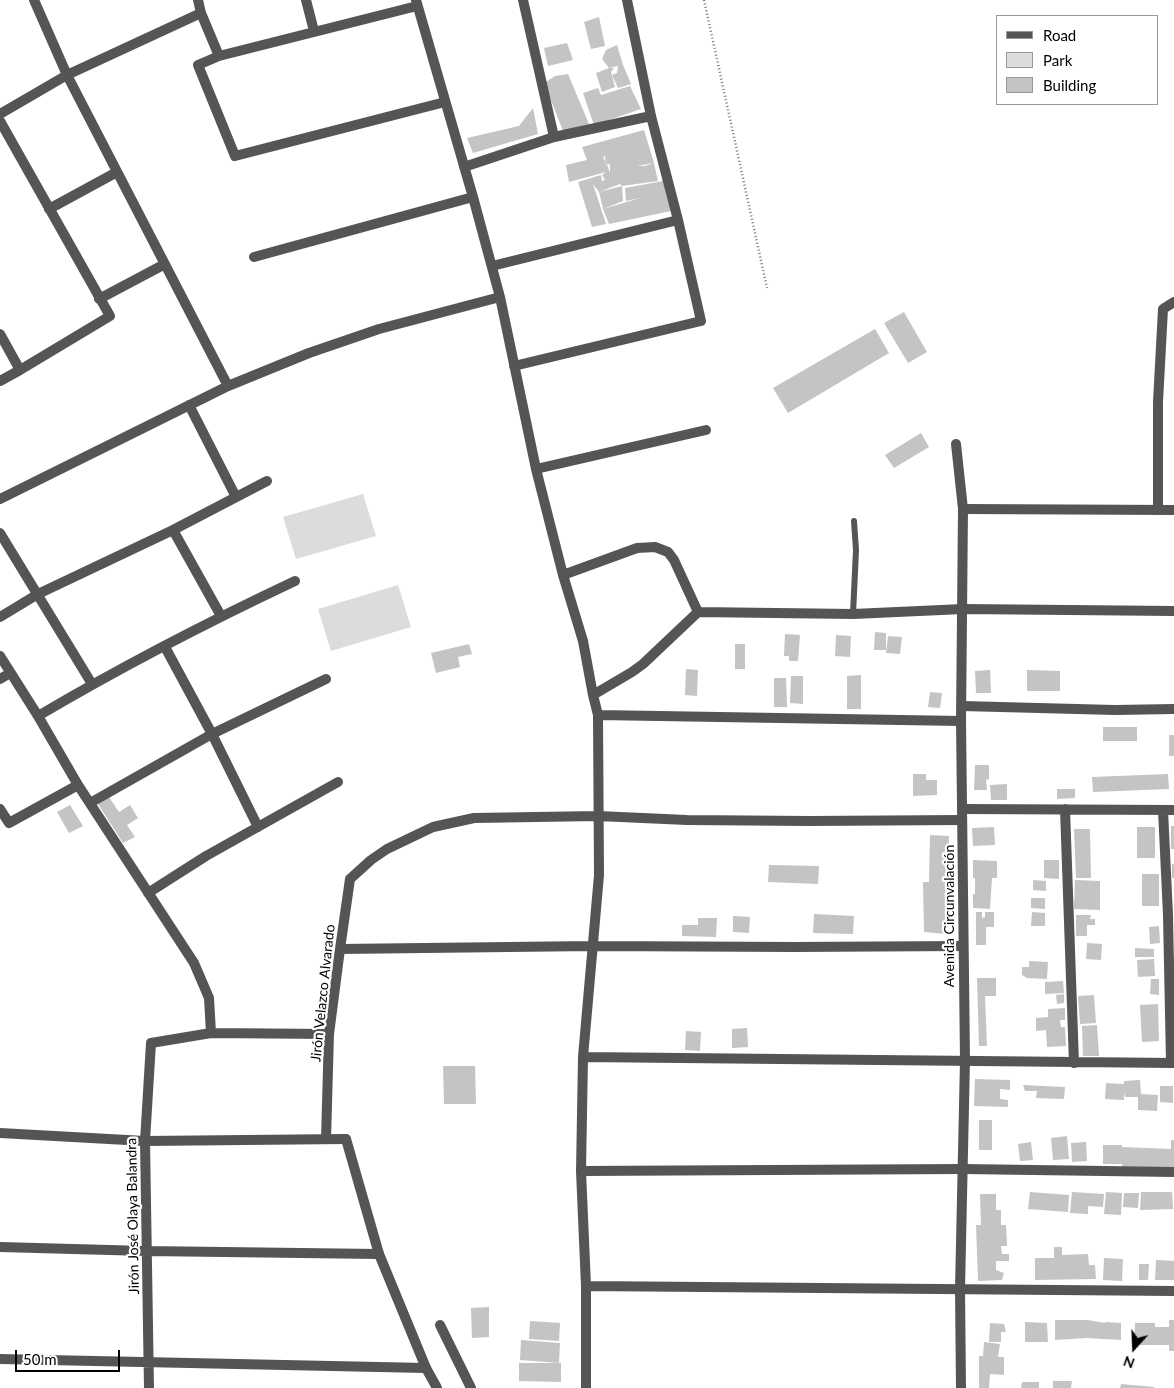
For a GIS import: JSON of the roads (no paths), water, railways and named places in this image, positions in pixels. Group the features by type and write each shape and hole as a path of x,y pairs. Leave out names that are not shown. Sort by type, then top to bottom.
{"street":[{"path":"34,0 67,75 228,386"},
{"path":"198,0 201,13 219,56"},
{"path":"306,0 314,31"},
{"path":"523,0 554,137"},
{"path":"514,366 701,321 678,220 650,116 627,0"},
{"path":"445,102 235,156 198,65 219,56 417,3 473,197 500,297 536,469 563,575 583,642 598,716 599,875 583,1057 581,1171 586,1286 586,1388"},
{"path":"0,114 67,75 201,13"},
{"path":"464,167 554,137 650,116"},
{"path":"0,121 110,316 0,381"},
{"path":"49,209 117,172"},
{"path":"254,258 473,197"},
{"path":"492,266 678,220"},
{"path":"100,299 165,264"},
{"path":"0,499 228,386 379,329 500,297"},
{"path":"1158,510 1158,402 1163,309 1174,302"},
{"path":"0,334 20,370"},
{"path":"189,405 236,497"},
{"path":"536,469 706,430"},
{"name":"Avenida Circunvalación","path":"956,444 963,509 961,720 964,1060 960,1289 961,1388"},
{"path":"0,617 38,594 173,530 267,480"},
{"path":"963,509 1174,510"},
{"path":"173,530 221,616"},
{"path":"0,534 92,684"},
{"path":"563,575 637,548 655,547 668,552 674,560 698,612"},
{"path":"38,716 92,684 221,616 295,581"},
{"path":"593,696 643,664 698,612 853,614 963,609 1174,612"},
{"path":"165,647 212,734 258,827"},
{"path":"0,656 78,785 194,963 210,998 211,1033 329,1034"},
{"path":"0,679 10,673"},
{"path":"90,803 212,734 326,678"},
{"path":"962,706 1115,710 1174,709"},
{"path":"598,716 961,720"},
{"path":"148,893 206,856 338,782"},
{"path":"0,809 9,823 78,785"},
{"path":"583,1057 1172,1063 1168,915 1169,810 962,809"},
{"path":"1065,809 1074,1063"},
{"name":"Jirón Velazco Alvarado","path":"326,1139 329,1034 350,879 387,849 433,827 474,818 598,816 706,821 962,820"},
{"path":"340,949 593,946 963,946"},
{"name":"Jirón José Olaya Balandra","path":"149,1388 145,1140 151,1043 211,1033"},
{"path":"0,1133 145,1140 346,1139 379,1254 426,1368 437,1388"},
{"path":"581,1171 963,1169 1174,1172"},
{"path":"0,1247 379,1254"},
{"path":"586,1286 1174,1290"},
{"path":"440,1325 471,1388"},
{"path":"0,1359 426,1368"}],"lane":[{"path":"853,614 856,550 854,521"}]}
